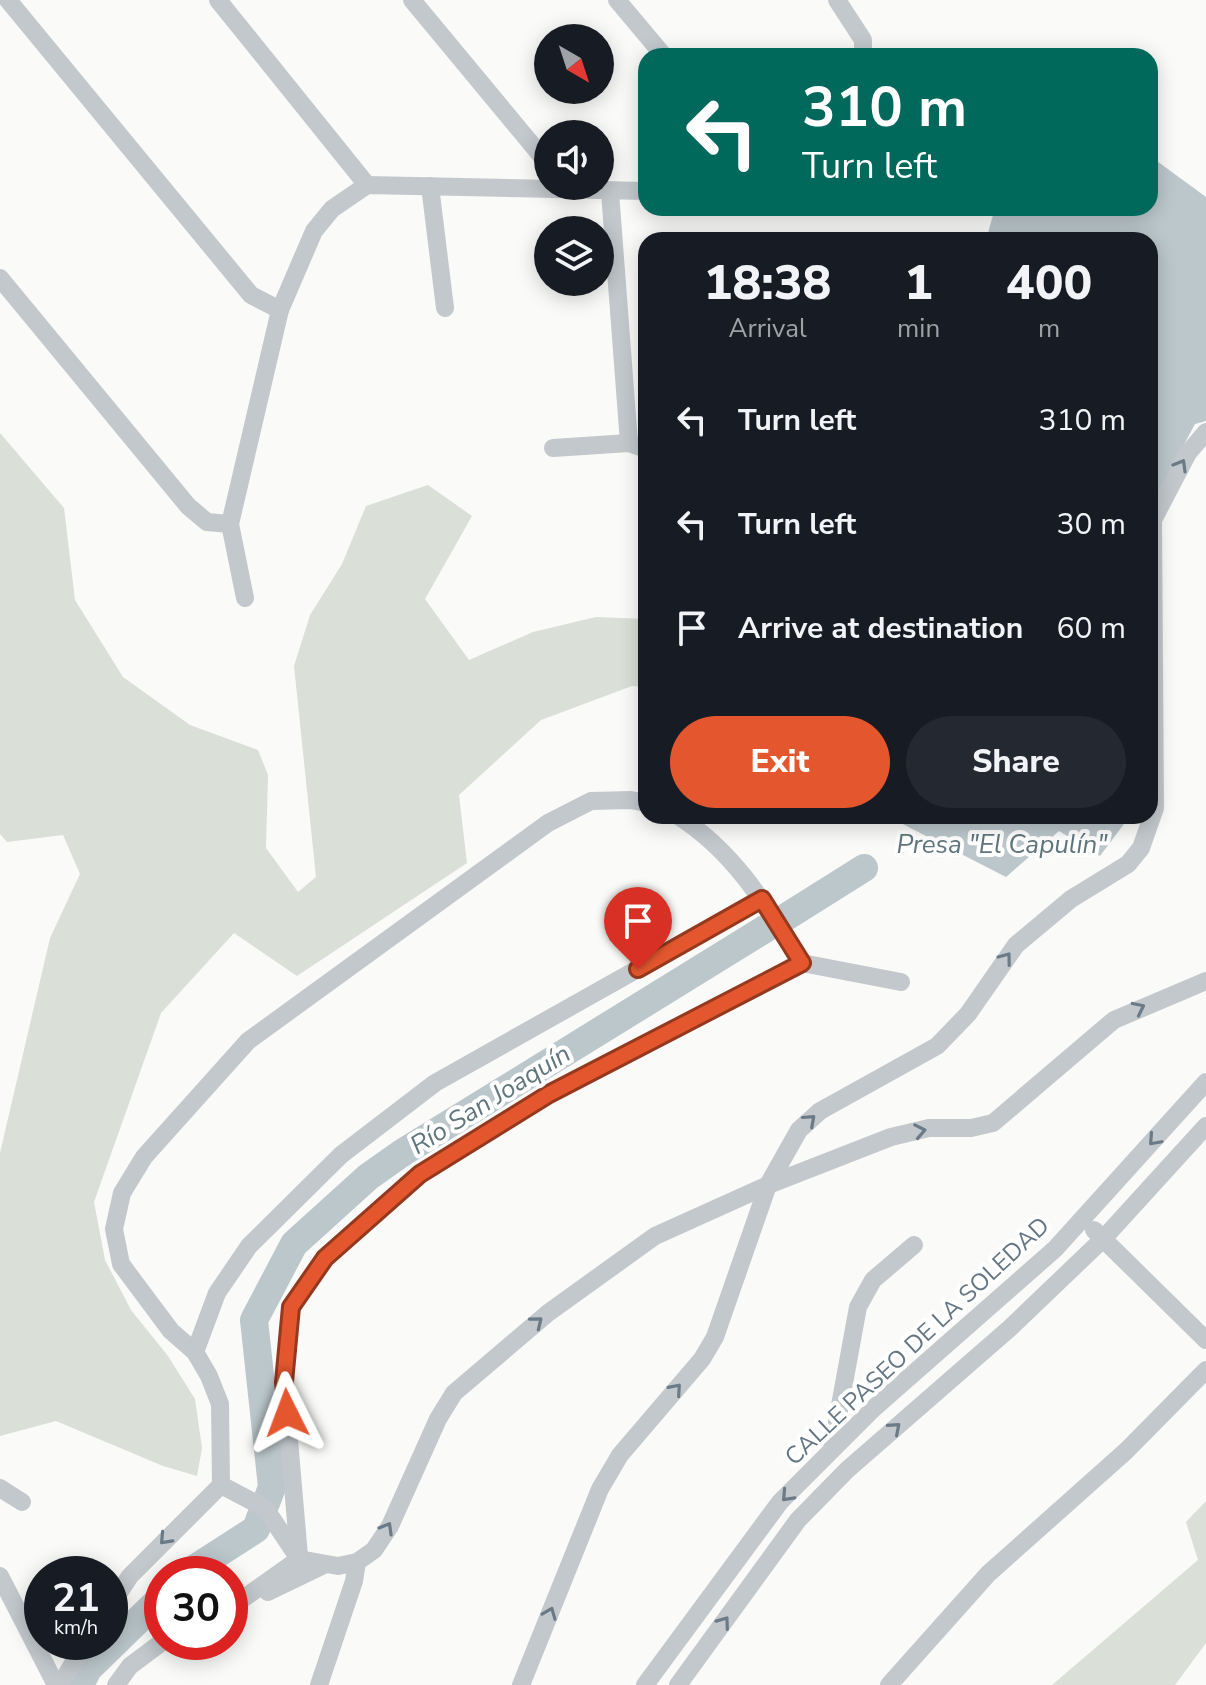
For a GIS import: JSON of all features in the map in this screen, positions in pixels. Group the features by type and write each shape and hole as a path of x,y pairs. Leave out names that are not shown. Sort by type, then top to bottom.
{"street":[{"path":"8,0 251,295 280,310"},
{"path":"218,0 367,185"},
{"path":"412,0 534,147"},
{"path":"617,0 657,48"},
{"path":"837,0 863,40 863,48"},
{"path":"245,598 230,524 280,310 314,231 332,209 367,185 534,188"},
{"path":"430,186 445,308"},
{"path":"614,192 638,191"},
{"path":"553,448 638,446 611,200"},
{"path":"0,278 188,506 207,522 230,524"},
{"path":"1158,510 1188,453 1206,432"},
{"path":"128,1579 221,1485 220,1404 195,1352 171,1331 121,1264 114,1229 122,1193 144,1157 248,1041 548,823 591,801 638,801"},
{"path":"689,824 719,847 762,899 802,963"},
{"path":"521,1685 600,1489 620,1455 702,1359 715,1337 768,1185 799,1130 820,1111 937,1046 968,1014 1016,945 1071,899 1128,864 1141,848 1149,824"},
{"path":"195,1352 217,1293 249,1246 341,1155 435,1083 762,899"},
{"path":"299,1559 284,1382 291,1307 325,1258 433,1166 549,1094 802,963 901,982"},
{"path":"221,1485 265,1508 299,1559 324,1565 357,1562 374,1550 390,1526 438,1419 454,1393 548,1313 655,1236 768,1185 891,1137 929,1128 971,1128 993,1123 1114,1020 1206,981"},
{"name":"CALLE PASEO DE LA SOLEDAD","path":"645,1685 780,1502 832,1449 1084,1219 1206,1082"},
{"name":"CALLE PASEO DE LA SOLEDAD","path":"678,1685 798,1520 847,1470 1010,1328 1103,1239 1206,1126"},
{"path":"1084,1219 1206,1340"},
{"path":"832,1449 858,1307 873,1280 914,1245"},
{"path":"889,1685 988,1574 1126,1451 1206,1370"},
{"path":"0,1488 22,1502"},
{"path":"248,1595 299,1559"},
{"path":"319,1685 354,1581 357,1562"},
{"path":"261,1595 324,1565"},
{"path":"0,1576 58,1685 74,1660"},
{"path":"116,1685 130,1666 144,1656"}],"shaded area":[{"path":"0,433 64,508 75,600 123,677 190,725 258,750 268,775 266,848 298,892 316,877 294,666 310,615 342,564 366,506 428,485 472,516 425,599 469,660 533,632 596,617 638,619 638,686 541,720 459,795 467,863 297,976 234,933 161,1013 94,1202 105,1260 131,1310 168,1356 195,1399 202,1448 197,1476 163,1466 56,1421 0,1436 0,1153 50,938 80,874 63,835 7,842 0,834"},
{"path":"1206,1501 1206,1643 1175,1685 1052,1685 1198,1560 1186,1522"}],"water":[{"path":"1158,162 1206,197 1206,421 1195,424 1158,493 1158,232 988,232 993,216 1158,216"},
{"name":"Presa \"El Capulín\"","path":"903,824 1124,824 1100,856 1059,831 1006,877"}],"waterway":[{"name":"Río San Joaquín","path":"786,917 864,868"},
{"name":"Río San Joaquín","path":"266,1503 272,1487 254,1320 294,1244 368,1177 402,1153 765,929"},
{"name":"Río San Joaquín","path":"214,1556 256,1529 262,1513"},
{"name":"Río San Joaquín","path":"80,1685 88,1669 144,1615"}],"route":[{"path":"287,1413 284,1382 291,1307 325,1258 420,1174 549,1094 802,963 762,899 638,969"}]}
